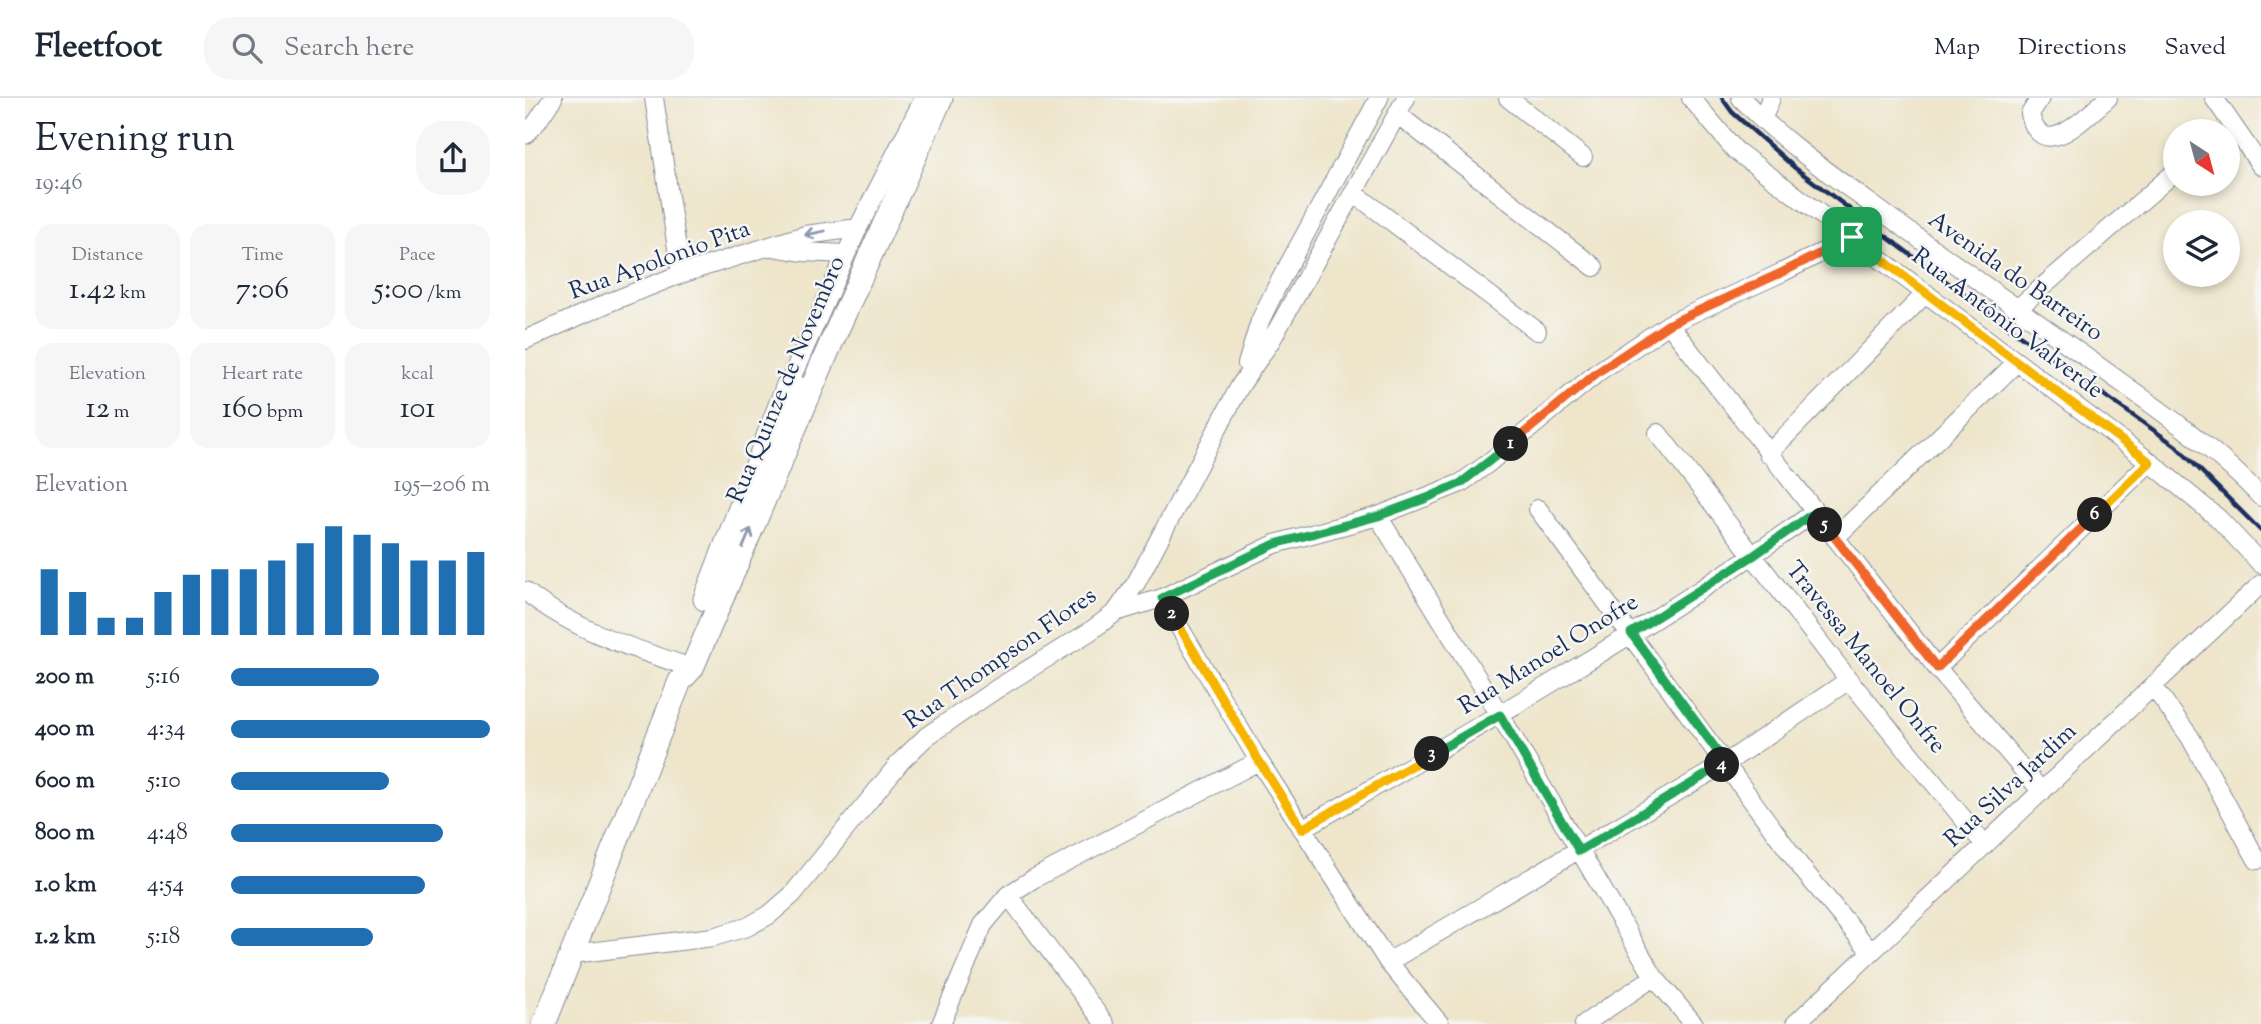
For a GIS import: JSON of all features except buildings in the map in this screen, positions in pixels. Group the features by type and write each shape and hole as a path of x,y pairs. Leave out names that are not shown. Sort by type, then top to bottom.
{"main road":[{"name":"Rua Quinze de Novembro","path":"769,461 810,391 941,98"},
{"name":"Rua Quinze de Novembro","path":"544,1024 769,461 788,384"},
{"path":"788,384 810,391"}],"street":[{"path":"525,135 553,98"},
{"path":"654,98 681,275"},
{"path":"788,384 858,228 924,98"},
{"name":"Rua Thompson Flores","path":"1240,386 1260,321 1378,98"},
{"name":"Rua Thompson Flores","path":"572,954 713,937 747,927 769,915 792,895 901,761 927,736 1116,612 1136,583 1240,386 1272,339 1406,98"},
{"path":"1508,98 1583,157"},
{"name":"Rua Antônio Valverde","path":"1691,98 1735,150 2150,462 2219,519 2261,564"},
{"name":"Avenida do Barreiro","path":"1741,98 1762,120 1820,168 2018,307 2207,446 2261,497"},
{"path":"1762,120 1771,98"},
{"path":"2040,98 2030,114 2033,126 2048,138 2056,137 2070,129 2108,98"},
{"path":"2214,98 2223,119"},
{"path":"1397,114 1594,267"},
{"path":"2240,142 2261,166"},
{"path":"2018,307 2163,182"},
{"path":"1329,190 1351,198 1537,331"},
{"name":"Rua Apolonio Pita","path":"525,340 610,302 681,275 821,231 858,228"},
{"path":"1116,612 1162,598 1275,544 1378,516 1461,483 1598,372 1669,324 1852,237"},
{"name":"Rua Apolonio Pita","path":"773,247 802,252 846,254"},
{"path":"1768,454 1926,293"},
{"path":"1669,324 1937,668 2042,792"},
{"path":"1835,538 2017,362"},
{"name":"Travessa Manoel Onfre","path":"1658,433 1849,680 1985,845"},
{"path":"1937,668 2150,462"},
{"path":"1538,509 1803,870 1871,952"},
{"name":"Rua Manoel Onofre","path":"1302,829 1500,715 1753,556 1815,512"},
{"path":"1378,516 1500,715 1654,977 1694,1024"},
{"name":"Rua Silva Jardim","path":"1795,1024 2261,584"},
{"path":"525,591 563,618 684,671"},
{"path":"1162,598 1259,761 1388,962 1440,1024"},
{"path":"1388,962 1726,763 1849,680"},
{"path":"2153,686 2190,737 2257,860"},
{"path":"941,1024 983,925 1008,895 1033,879 1259,761"},
{"path":"1008,895 1105,1024"},
{"path":"1584,1024 1654,977"}],"railway":[{"path":"1722,98 1732,112 1795,168 1991,315 2176,446 2261,531"}],"route":[{"path":"1852,237 2150,462 1937,668 1815,512 1753,556 1631,633 1726,763 1579,851 1500,715 1302,829 1162,598 1275,544 1378,516 1461,483 1598,372 1669,324 1852,237"}]}
